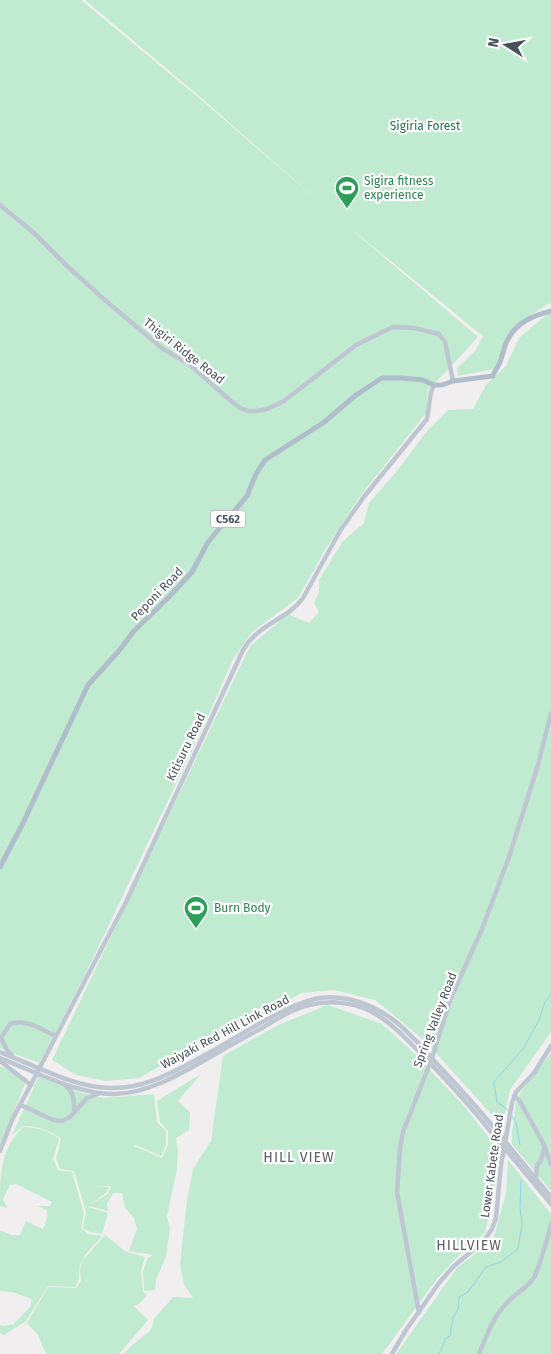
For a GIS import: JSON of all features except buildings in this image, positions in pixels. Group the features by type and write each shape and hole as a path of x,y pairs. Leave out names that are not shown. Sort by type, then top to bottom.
{"main road":[{"name":"Peponi Road","path":"0,867 22,825 88,685 134,631 192,572 208,542 247,496 256,474 265,460 323,423 356,395 382,378 423,380 434,385 444,385 454,381 492,376 513,332 535,315 551,311"}],"street":[{"name":"Thigiri Ridge Road","path":"0,205 34,233 106,301 163,349 190,364 240,408 257,411 267,409 284,401 356,345 393,327 414,328 439,334 446,342 454,381"},
{"name":"Kitisuru Road","path":"0,1151 14,1118 55,1036 126,902 243,650 252,636 261,628 296,606 303,598 340,531 363,498 427,419 430,392 434,385"},
{"name":"Spring Valley Road","path":"420,1313 396,1192 400,1148 450,1000 482,929 508,860 538,765 551,713"},
{"name":"Waiyaki Red Hill Link Road","path":"0,1052 90,1086 110,1088 137,1086 173,1072 296,1005 323,997 344,998 372,1006 394,1019 464,1092 500,1139"},
{"name":"Waiyaki Red Hill Link Road","path":"0,1060 62,1084 101,1094 129,1092 163,1082 296,1009 323,1002 346,1003 371,1011 398,1031 500,1139"},
{"path":"16,1058 7,1050 0,1039 10,1024 18,1022 30,1024 55,1036"},
{"path":"523,1163 551,1164 522,1105 514,1096 534,1073 551,1046"},
{"path":"0,1060 31,1085"},
{"path":"62,1084 73,1094 74,1112"},
{"path":"21,1105 58,1121 67,1119 87,1098 101,1094"},
{"name":"Lower Kabete Road","path":"392,1354 406,1330 420,1313 439,1283 454,1266 483,1242 492,1229 496,1218 501,1165 514,1096"},
{"path":"500,1139 508,1145 551,1197"},
{"path":"500,1139 507,1151 550,1204"},
{"path":"536,1178 544,1148"},
{"path":"480,1354 492,1323 500,1310 534,1276 551,1224"}],"green space":[{"name":"Sigiria Forest","path":"0,0 81,0 206,104 332,213 199,96 85,0 551,0 551,302 518,324 494,369 458,376 457,368 475,351 483,336 345,224 478,337 428,389 426,413 358,499 325,550 298,598 252,632 233,659 206,721 86,973 39,1063 0,1048"},
{"path":"551,311 551,1032 510,1090 502,1126 425,1041 375,1000 334,990 302,993 139,1078 106,1081 76,1075 52,1060 250,646 288,614 309,623 319,612 314,603 319,592 319,580 343,541 364,523 369,503 397,471 427,431 448,410 473,409 486,385 506,366 519,338"},
{"path":"328,1005 382,1024 414,1053 464,1106 498,1149 494,1193 485,1233 465,1249 436,1280 382,1354 124,1354 151,1330 154,1319 173,1297 193,1298 184,1284 180,1264 187,1201 193,1169 211,1141 223,1056 280,1024"},
{"path":"551,1053 551,1191 512,1144 512,1132 516,1102 522,1090"},
{"path":"0,1066 27,1079 0,1145"},
{"path":"201,1074 178,1101 190,1112 189,1130 176,1138 178,1151 177,1169 167,1216 170,1229 166,1256 156,1280 155,1290 144,1291 143,1272 147,1259 153,1255 129,1251 137,1229 134,1218 125,1208 122,1193 113,1193 107,1204 108,1211 89,1206 108,1213 102,1234 90,1232 83,1228 86,1212 74,1171 60,1169 56,1158 61,1139 43,1129 28,1126 23,1126 12,1135 39,1076 82,1093 103,1098 154,1094 157,1122 166,1131 166,1145 161,1156 134,1146 162,1158 168,1145 168,1131 160,1122 157,1101","holes":["111,1186 108,1194 90,1205 107,1192 109,1187 95,1187"]},
{"path":"23,1127 51,1133 59,1139 53,1159 58,1170 72,1172 84,1214 81,1228 88,1234 102,1236 84,1258 75,1287 48,1286 26,1321 4,1335 0,1333 0,1325 14,1324 30,1307 32,1299 12,1292 0,1291 0,1230 11,1235 20,1235 26,1221 43,1229 47,1218 47,1210 37,1206 50,1206 52,1202 16,1184 10,1185 3,1199 7,1208 0,1206 0,1184 3,1164 10,1144"},
{"path":"508,1160 551,1214 551,1354 396,1354 457,1268 493,1240 506,1194"},
{"path":"105,1235 125,1251 145,1257 141,1271 143,1292 147,1295 140,1303 134,1306 148,1320 119,1354 46,1354 38,1335 27,1323 48,1287 76,1288 81,1281 80,1270 83,1260"}],"waterway":[{"path":"508,1110 497,1102 494,1082 523,1049 538,1022 545,1002 551,994"},
{"path":"512,1116 516,1123 520,1145"},
{"path":"439,1354 446,1338 450,1336 453,1318 458,1309 459,1297 468,1292 486,1267 501,1262 518,1249 522,1224 520,1208 521,1180"}],"place":[{"name":"Sigira fitness experience","path":"347,209"},
{"name":"Burn Body","path":"196,929"}],"district":[{"name":"HILL VIEW","path":"299,1157"},
{"name":"HILLVIEW","path":"469,1245"}]}
